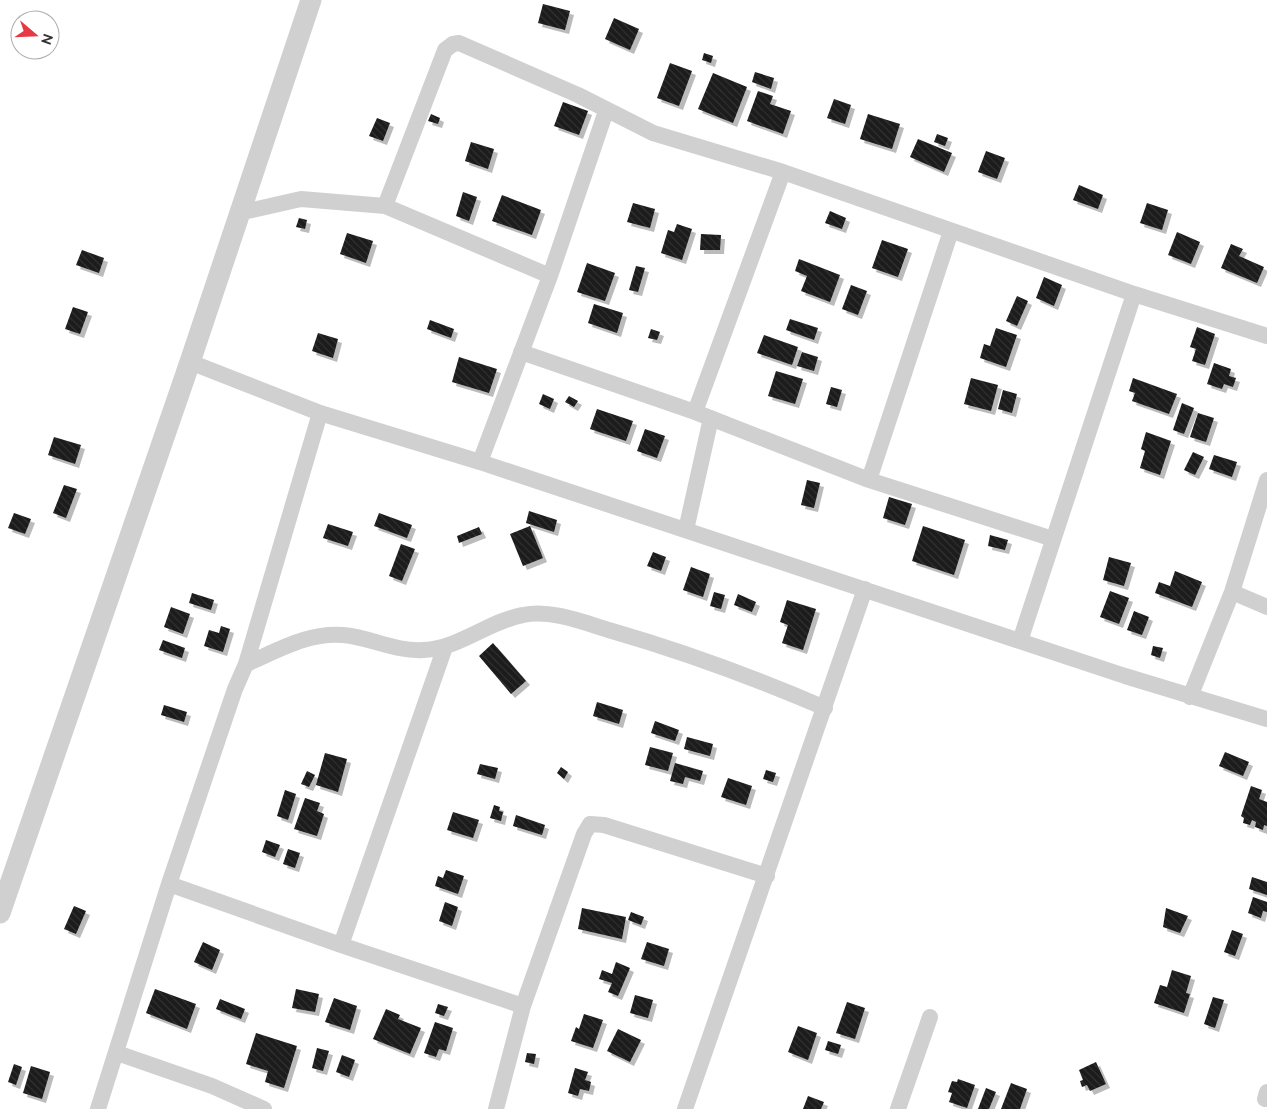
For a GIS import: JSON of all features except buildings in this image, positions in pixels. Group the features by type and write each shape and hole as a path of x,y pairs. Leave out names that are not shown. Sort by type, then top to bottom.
{"street":[{"path":"0,913 190,362 311,0"},
{"path":"385,206 445,50 452,44 466,45 668,139 783,172 951,232 1134,294 1267,336"},
{"path":"480,462 550,276 606,111"},
{"path":"686,530 703,415 783,172"},
{"path":"239,213 301,199 385,206 550,276"},
{"path":"869,480 951,232"},
{"path":"1020,641 1134,294"},
{"path":"521,352 703,415 869,480 1053,539"},
{"path":"190,362 320,413 480,462 1190,697 1267,719"},
{"path":"98,1109 169,884 235,689 246,664 320,413"},
{"path":"1190,697 1232,592 1267,480"},
{"path":"685,1109 866,589"},
{"path":"1232,592 1267,607"},
{"path":"246,664 307,638 343,635 405,650 424,650 445,647 523,615 555,615 682,652 760,680 825,708"},
{"path":"341,945 445,647"},
{"path":"496,1109 523,1006 584,834 590,824 604,825 767,876"},
{"path":"169,884 341,945 523,1006"},
{"path":"898,1109 930,1017"},
{"path":"117,1053 212,1086 264,1109"}]}
